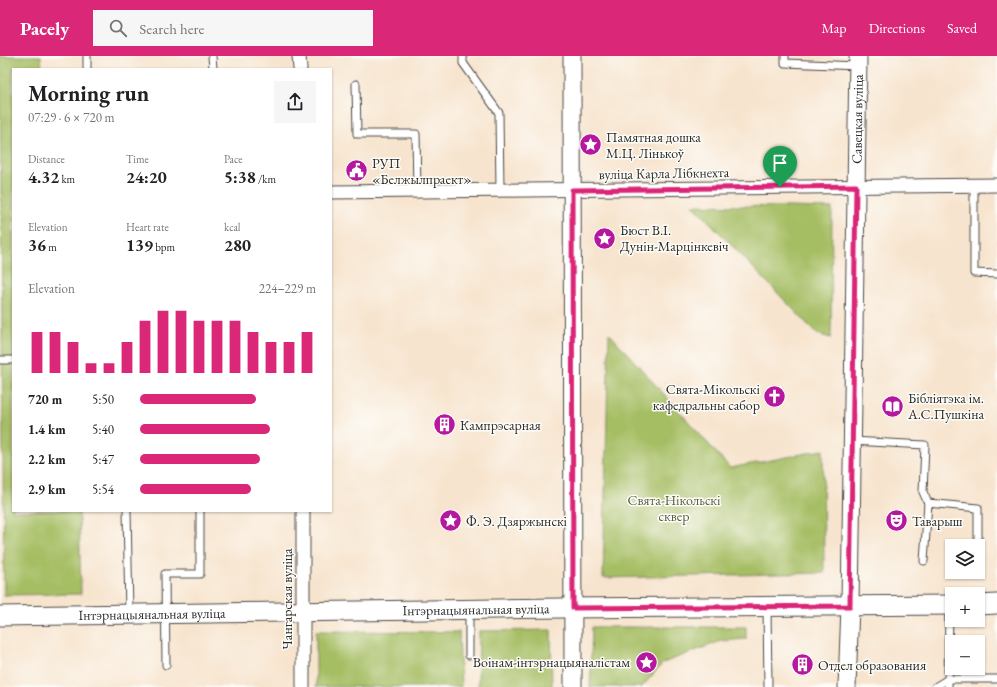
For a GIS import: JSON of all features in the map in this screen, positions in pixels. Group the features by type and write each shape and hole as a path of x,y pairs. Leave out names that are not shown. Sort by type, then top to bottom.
{"main road":[{"path":"985,605 997,604"},
{"name":"Інтэрнацыянальная вуліца","path":"0,616 469,609 945,605"}],"street":[{"path":"299,56 300,68"},
{"path":"572,56 573,687"},
{"name":"Савецкая вуліца","path":"847,687 850,606 858,61"},
{"name":"вуліца Карла Лібкнехта","path":"332,192 997,185"},
{"name":"Чангарская вуліца","path":"303,687 304,512"}],"lane":[{"path":"87,56 87,68"},
{"path":"212,56 213,68"},
{"path":"463,56 463,63 499,113 500,191"},
{"path":"785,56 785,63 858,61"},
{"path":"356,84 357,134 416,134 418,191"},
{"path":"974,185 974,273 997,274"},
{"path":"0,360 12,360"},
{"path":"852,441 925,445 923,492 928,503 924,561"},
{"path":"928,503 978,508 978,539"},
{"path":"127,512 129,614"},
{"path":"166,665 165,574 200,574 200,512"},
{"path":"767,606 768,687"},
{"path":"469,609 469,655"},
{"path":"948,683 949,627"},
{"path":"935,687 948,683 997,679"}],"green space":[{"path":"0,56 41,56 42,68 12,68 12,512 79,512 81,594 4,595"},
{"path":"693,205 832,208 831,338 817,334"},
{"name":"Свята-Нікольскі сквер","path":"609,333 730,468 823,450 824,573 603,578"},
{"path":"592,627 746,627 746,639 721,641 663,663 642,687 590,687"},
{"path":"551,630 552,687 478,687 479,631"},
{"path":"316,631 459,632 461,687 316,687"}],"place":[{"name":"Памятная дошка М.Ц. Лінькоў","path":"590,145"},
{"name":"РУП «Белжылпраект»","path":"356,171"},
{"name":"Бюст В.І. Дунін-Марцінкевіч","path":"605,238"},
{"name":"Свята-Мікольскі кафедральны сабор","path":"775,397"},
{"name":"Бібліятэка ім. А.С.Пушкіна","path":"893,406"},
{"name":"Кампрэсарная","path":"444,425"},
{"name":"Ф. Э. Дзяржынскі","path":"450,521"},
{"name":"Таварыш","path":"897,521"},
{"name":"Воінам-інтэрнацыяналістам","path":"646,662"},
{"name":"Отдел образования","path":"803,665"}],"route":[{"path":"856,186 850,606 573,608 572,190 780,187 856,186"}]}
